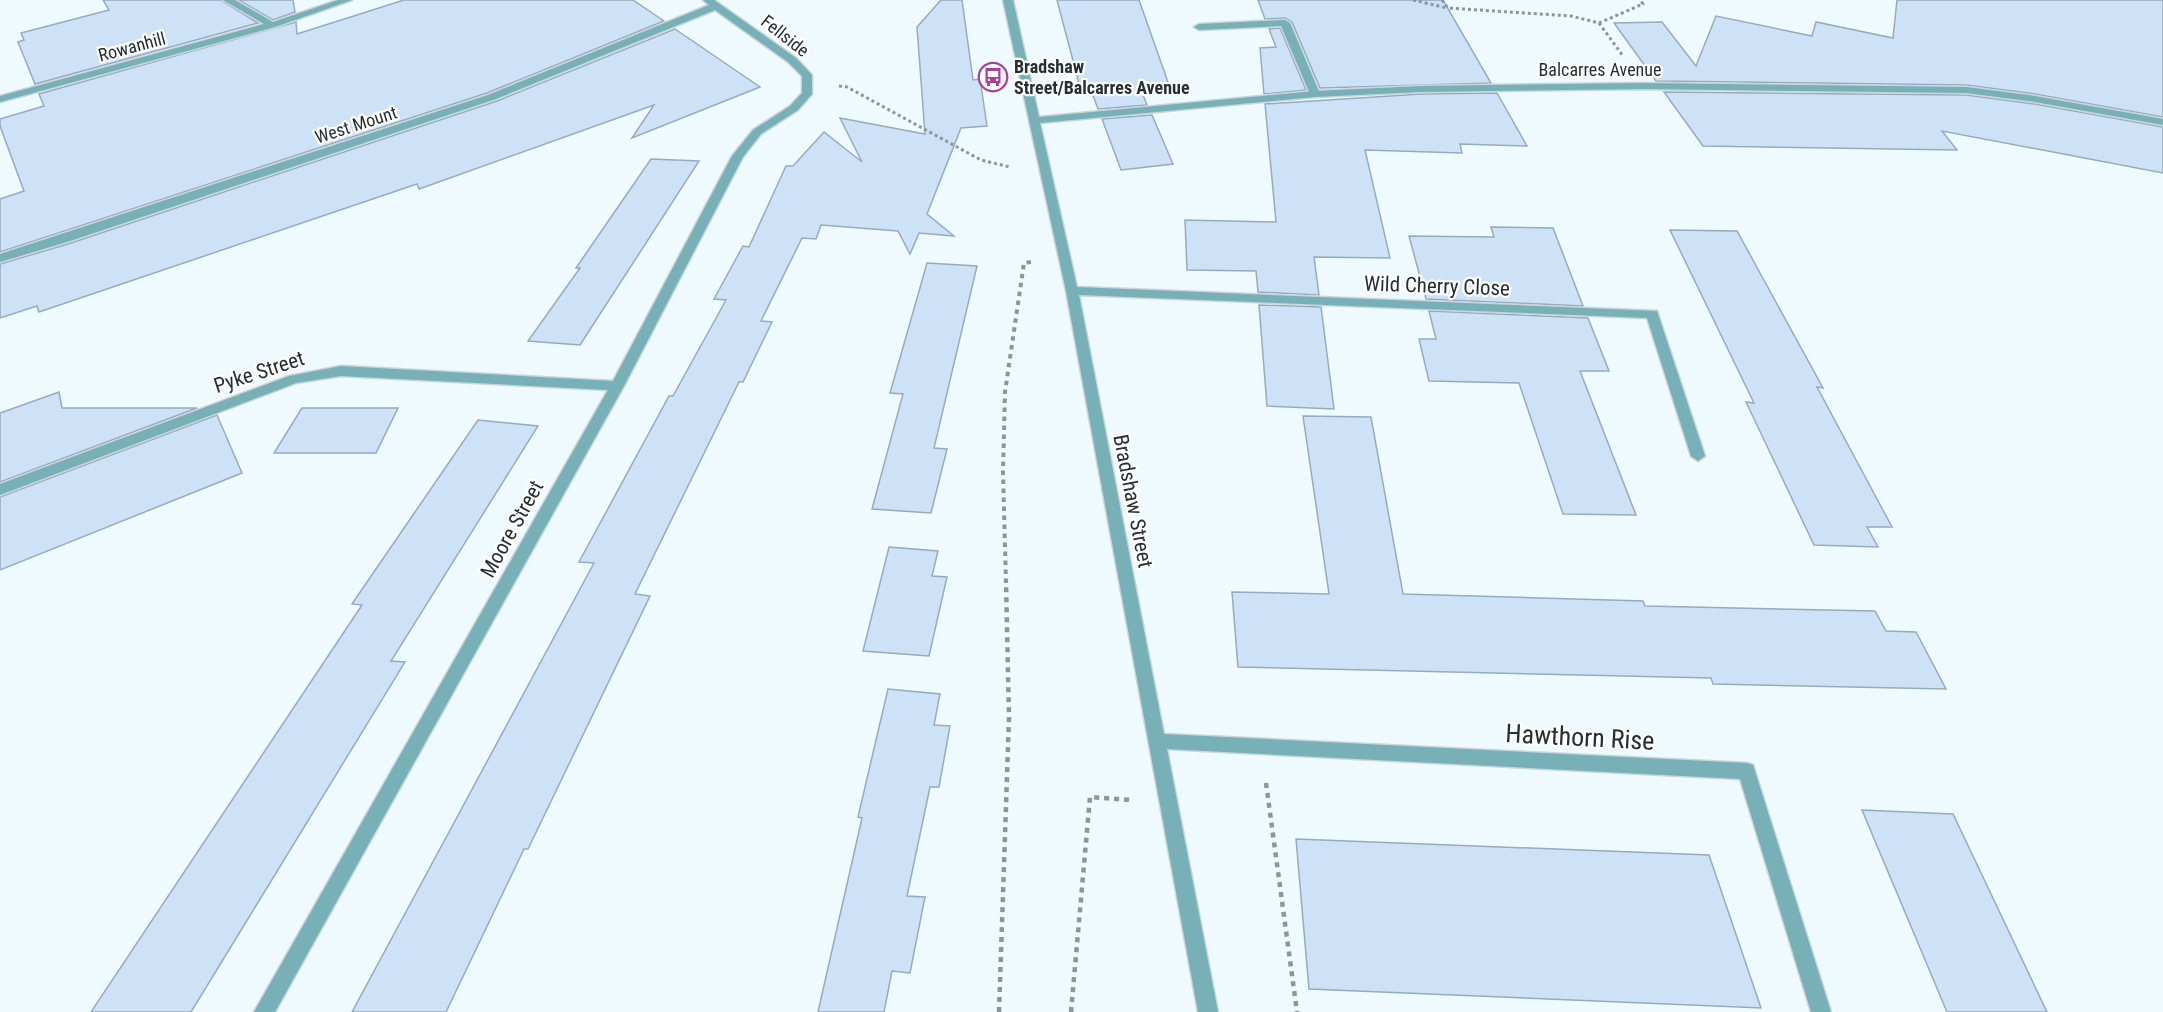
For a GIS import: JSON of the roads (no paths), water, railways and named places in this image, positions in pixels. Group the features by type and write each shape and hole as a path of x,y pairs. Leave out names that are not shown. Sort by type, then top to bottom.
{"street":[{"path":"228,0 272,25 347,0"},
{"name":"Bradshaw Street","path":"1008,0 1036,120 1062,256 1072,291 1208,1012"},
{"name":"Fellside","path":"712,3 792,60 807,75 808,82"},
{"name":"West Mount","path":"0,258 492,97 712,3"},
{"path":"1199,27 1285,23 1315,94"},
{"name":"Rowanhill","path":"0,99 272,25"},
{"name":"Moore Street","path":"264,1012 617,386 738,156 757,132 801,101 807,94 808,82"},
{"name":"Balcarres Avenue","path":"1036,120 1315,94 1421,89 1632,86 1937,89 2036,99 2163,122"},
{"name":"Wild Cherry Close","path":"1072,291 1652,314 1698,456"},
{"name":"Pyke Street","path":"0,490 294,379 341,371 617,386"},
{"name":"Hawthorn Rise","path":"1157,741 1747,771 1821,1012"}],"place":[{"name":"Bradshaw Street/Balcarres Avenue","path":"993,77"}]}
